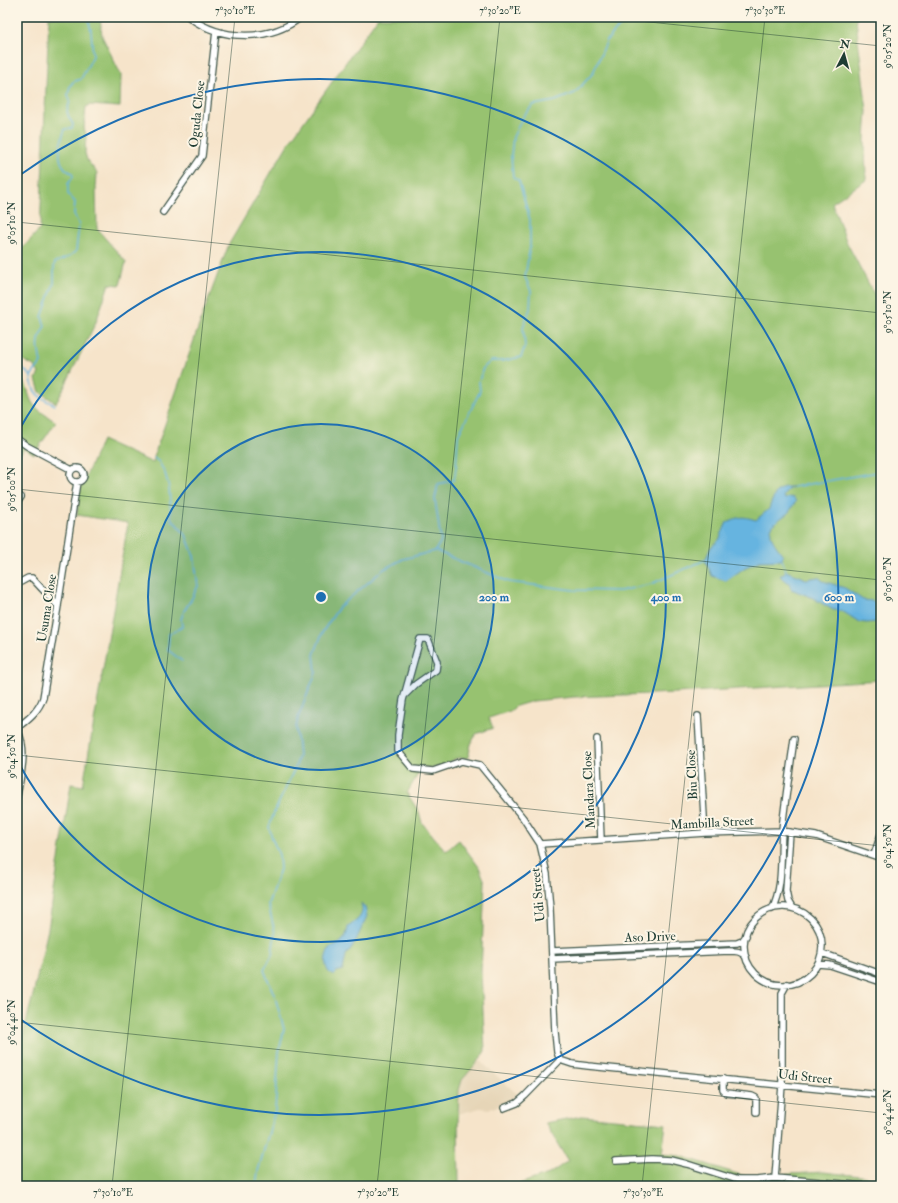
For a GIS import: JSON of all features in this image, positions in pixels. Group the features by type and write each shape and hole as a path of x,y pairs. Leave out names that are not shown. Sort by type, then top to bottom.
{"street":[{"path":"189,17 216,31 239,35 258,35 278,30 301,17"},
{"name":"Oguda Close","path":"163,212 202,156 216,31"},
{"name":"Usuma Close","path":"17,439 72,470 76,468 81,469 84,472 84,477 81,481 77,482 43,698 36,711 17,728"},
{"path":"72,470 70,475 72,480 77,482"},
{"path":"17,504 21,497"},
{"path":"17,584 28,578 32,578 58,606"},
{"path":"428,638 437,662 436,670 416,684 405,695 418,641 420,639 428,638"},
{"name":"Udi Street","path":"405,695 398,735 398,750 413,769 433,771 462,761 480,765 523,818 540,844 548,885 555,1032 560,1060 572,1064 588,1066 881,1095"},
{"name":"Biu Close","path":"698,716 705,833"},
{"path":"17,728 23,751 17,796"},
{"name":"Mandara Close","path":"597,739 601,840"},
{"path":"772,909 779,890 782,831 794,739"},
{"name":"Mambilla Street","path":"540,844 705,833 782,831 816,836 881,858"},
{"path":"790,832 786,891 788,901 792,908"},
{"path":"874,855 881,834"},
{"path":"780,907 792,908 810,917 815,923 821,937 822,953 818,964 811,974 798,982 774,984 760,977 754,971 746,958 746,936 749,928 759,916 772,909 780,907"},
{"name":"Aso Drive","path":"552,951 737,943 742,941 746,936"},
{"name":"Aso Drive","path":"552,960 729,951 738,951 743,953 746,958"},
{"path":"822,953 881,974"},
{"path":"818,964 830,965 881,982"},
{"path":"775,1178 782,1085 782,993 786,984"},
{"path":"504,1108 517,1103 560,1060"},
{"path":"723,1080 723,1090 726,1093 752,1096 756,1098 756,1112"},
{"path":"616,1161 652,1159 671,1160 738,1180 775,1178 866,1186"}],"shaded area":[{"path":"479,1060 517,1094 510,1101 490,1109 480,1108 458,1114 460,1084"}],"green space":[{"path":"49,17 100,17 102,36 121,75 120,107 89,105 86,107 84,128 86,134 85,153 87,160 97,173 97,229 126,262 120,285 109,284 96,322 56,403 40,392 36,379 39,373 34,366 17,357 17,248 21,250 40,229"},
{"path":"378,17 856,17 867,111 865,139 866,180 832,203 847,243 881,307 881,680 676,693 574,697 533,701 516,706 510,711 489,718 493,728 476,734 471,744 468,758 457,758 439,767 422,767 407,793 419,812 422,823 446,851 459,840 479,867 485,882 481,972 485,1051 462,1080 459,1090 459,1186 17,1186 17,1059 48,929 71,784 83,786 128,523 77,515 80,489 102,440 153,463 155,453 203,314 229,244 288,144"},
{"path":"17,377 24,383 35,406 56,422 34,454 24,448 17,459"},
{"path":"582,1116 666,1124 662,1154 681,1156 747,1177 823,1172 881,1179 881,1186 513,1186 549,1174 568,1161 545,1123"},
{"path":"483,1183 513,1186 465,1186"}],"water":[{"path":"784,487 793,487 786,491 783,497 785,499 789,497 794,498 796,502 789,512 773,525 771,530 772,538 783,555 782,560 759,561 744,568 726,581 712,576 705,560 711,547 719,540 727,522 742,517 756,520 769,509 776,492"},
{"path":"786,571 806,579 818,577 823,581 845,588 863,600 873,601 881,608 881,619 876,622 859,622 842,611 833,610 813,598 791,589 789,583 780,576"},
{"path":"361,903 365,907 367,916 355,943 346,955 343,970 336,972 334,976 326,967 326,955 330,948 343,940 348,927 359,917 362,911"}],"waterway":[{"path":"31,376 41,363 38,344 45,326 42,317 54,283 55,262 67,258 76,251 79,225 74,214 75,202 68,194 68,184 73,177 72,173 66,169 60,159 60,149 65,129 72,128 73,124 67,111 70,101 68,95 70,86 73,82 81,79 93,56 88,17"},
{"path":"256,1186 258,1171 275,1111 279,1052 284,1029 275,997 264,970 272,955 275,933 268,904 280,869 279,855 269,827 296,766 299,755 296,728 298,718 316,672 314,655 323,631 339,607 384,569 403,559 435,551 441,541 435,499 438,484 454,480 458,436 480,391 479,381 483,368 491,361 502,361 521,357 525,346 523,327 530,309 531,291 525,277 530,247 530,220 519,181 513,177 511,156 513,137 524,115 533,105 555,101 575,93 593,73 607,40 630,17"},
{"path":"17,363 31,376 33,387 37,394 55,405"},
{"path":"154,458 159,462 165,473 169,487 171,518 186,535 194,556 198,586 184,611 181,619 182,627 169,634 168,650 182,661"},
{"path":"793,487 881,471"},
{"path":"436,551 509,582 574,590 620,591 651,584 705,560"},
{"path":"782,560 786,571"}]}
